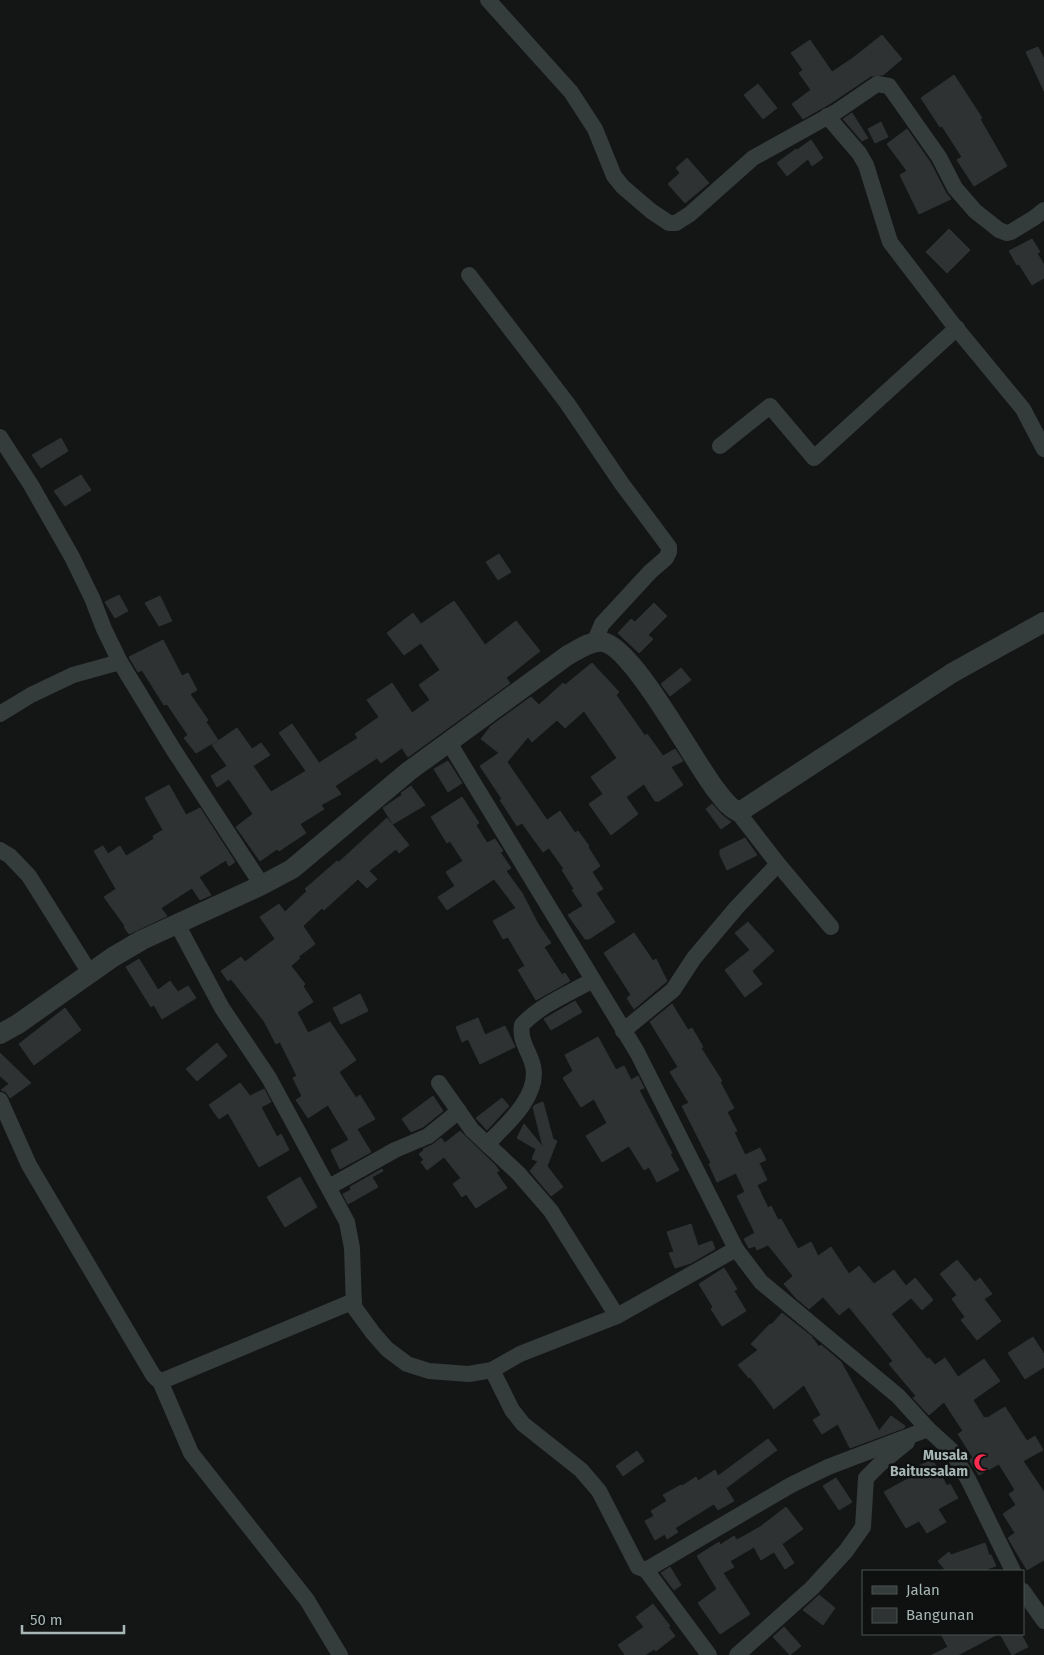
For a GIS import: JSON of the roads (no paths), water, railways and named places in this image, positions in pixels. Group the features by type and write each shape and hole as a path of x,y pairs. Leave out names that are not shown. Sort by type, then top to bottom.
{"street":[{"path":"488,0 571,92 595,129 608,162 619,181 651,211 669,223 676,223 690,214 752,158 827,116 876,84 889,86 939,157 955,188 976,211 999,230 1007,233 1011,232 1044,210"},
{"path":"827,116 859,153 866,165 890,242 1023,409 1044,449"},
{"path":"469,275 567,403 622,484 669,547 666,558 650,572 602,624 594,642"},
{"path":"720,446 770,406 814,458 957,328"},
{"path":"0,437 72,557 120,662 262,885"},
{"path":"737,811 744,809 952,673 1044,622"},
{"path":"0,1034 18,1024 90,973 142,940 262,885 292,869 409,771 448,741 568,655 594,642 603,642 611,645 627,658 641,676 709,781 729,806 737,811 778,864 831,927"},
{"path":"0,714 73,675 120,662"},
{"path":"448,741 636,1052 736,1249 761,1282 898,1396 923,1432 951,1450 969,1481 1013,1570"},
{"path":"0,850 10,856 29,876 90,973"},
{"path":"623,1031 673,990 694,958 737,907 778,864"},
{"path":"177,924 222,1008 269,1078 347,1222 352,1248 354,1307 387,1349 407,1364 428,1371 469,1374 492,1370 520,1354 617,1316 736,1249"},
{"path":"487,1144 522,1108 533,1080 533,1067 522,1040 522,1025 539,1010 593,980"},
{"path":"439,1083 472,1130 518,1173 551,1211 617,1316"},
{"path":"0,1100 29,1165 153,1375 160,1381 191,1453 307,1600 340,1655"},
{"path":"329,1187 395,1150 428,1136 458,1111"},
{"path":"160,1381 354,1301"},
{"path":"492,1370 512,1410 522,1424 581,1470 600,1491 638,1567 646,1570 710,1655"},
{"path":"646,1570 790,1485 828,1467 923,1432"},
{"path":"738,1655 812,1588 846,1551 863,1527 866,1478 880,1464 923,1432"},
{"path":"1024,1592 1044,1621"}],"place":[{"name":"Musala Baitussalam","path":"982,1463"}]}
